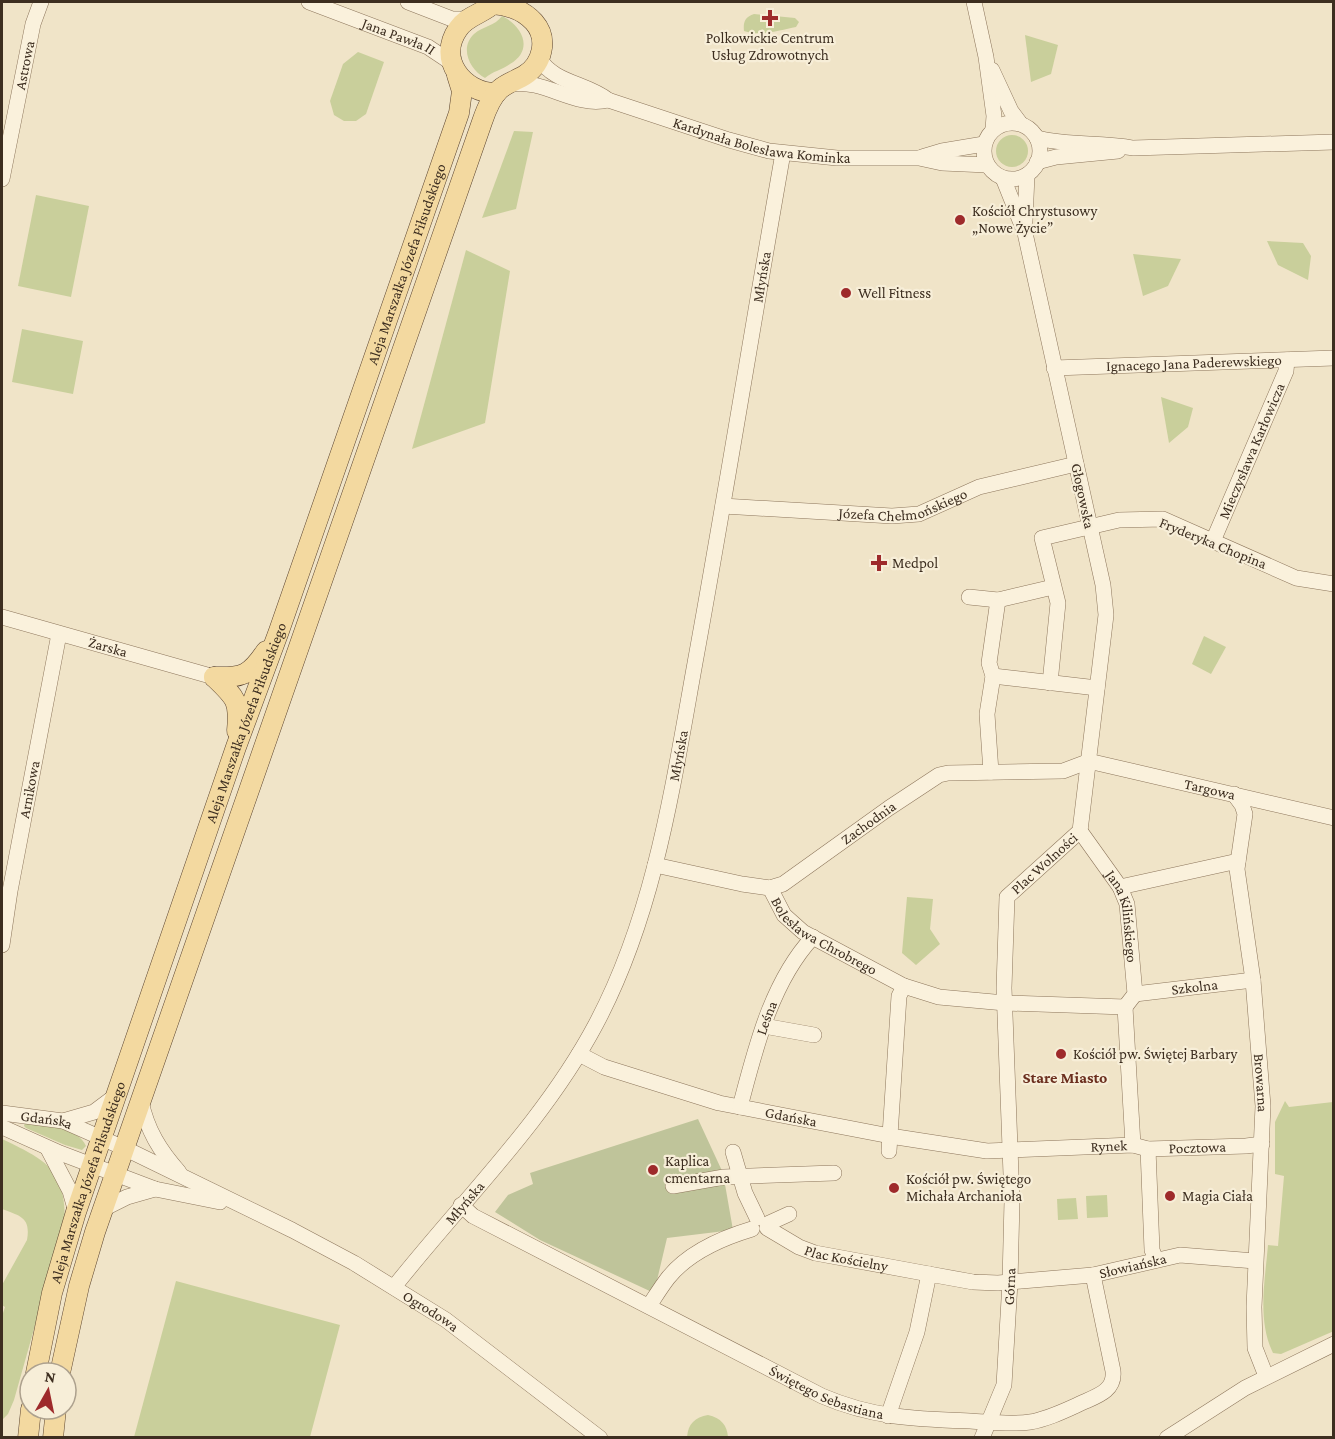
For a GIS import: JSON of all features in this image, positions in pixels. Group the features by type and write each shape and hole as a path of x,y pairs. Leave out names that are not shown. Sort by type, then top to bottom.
{"main road":[{"path":"528,2 530,14 537,25 542,41 539,58 530,72 501,89 479,91 469,86 455,69 452,42 458,29 467,19 494,3 516,9 537,25"},
{"name":"Aleja Marszałka Józefa Piłsudskiego","path":"38,1361 52,1293 76,1212 94,1166 236,747 279,631 459,113 462,91 455,69"},
{"name":"Aleja Marszałka Józefa Piłsudskiego","path":"63,1361 79,1286 124,1148 436,249 485,112 501,89"},
{"path":"214,677 236,678 251,670 279,631"},
{"path":"214,677 231,693 237,703 236,747"},
{"path":"28,1437 30,1421"},
{"path":"53,1437 55,1421"}],"street":[{"name":"Astrowa","path":"33,2 33,24"},
{"name":"Astrowa","path":"2,179 33,24 41,2"},
{"name":"Jana Pawła II","path":"309,2 428,47 455,69"},
{"path":"408,2 452,19 467,19"},
{"path":"974,2 986,57 994,116 993,129 984,144 983,154 987,165 996,175 1016,179 1027,175 1038,162 1040,151 1037,138 1029,128 1020,123 1008,107 986,57"},
{"name":"Kardynała Bolesława Kominka","path":"539,58 555,75 597,92 608,100 746,145 783,153 837,158 920,158 942,163 987,165"},
{"name":"Kardynała Bolesława Kominka","path":"501,89 532,83 581,99 596,102 608,100"},
{"path":"993,129 1006,123 1020,123"},
{"path":"1037,138 1051,142 1108,144 1133,148"},
{"path":"1038,162 1056,157 1109,153 1133,148 1334,142"},
{"name":"Kardynała Bolesława Kominka","path":"920,158 942,151 984,144"},
{"name":"Młyńska","path":"394,1287 540,1111 579,1054 613,991 630,949 648,895 687,705 783,153"},
{"name":"Głogowska","path":"1025,233 1027,175"},
{"name":"Głogowska","path":"1003,178 1025,233 1103,585 1106,615 1087,762"},
{"name":"Ignacego Jana Paderewskiego","path":"1054,368 1334,358"},
{"name":"Mieczysława Karłowicza","path":"1213,542 1286,371 1287,360"},
{"name":"Józefa Chełmońskiego","path":"723,506 908,515 927,511 979,487 1076,464"},
{"name":"Fryderyka Chopina","path":"1053,587 1042,538 1119,520 1163,519 1296,578 1334,584"},
{"path":"969,597 998,600 1053,587 1059,603 1050,682"},
{"path":"991,772 987,714 993,676 989,663 998,600"},
{"name":"Żarska","path":"2,617 214,677"},
{"name":"Arnikowa","path":"2,945 6,891 59,634"},
{"path":"993,676 1097,688"},
{"name":"Zachodnia","path":"770,888 793,879 889,808 939,775 1063,771 1087,762"},
{"name":"Targowa","path":"1087,762 1334,818"},
{"name":"Plac Wolności","path":"1005,1003 1007,897 1080,831 1087,762"},
{"name":"Browarna","path":"1234,794 1245,814 1238,861 1253,980 1263,1106 1254,1307 1255,1348 1266,1376"},
{"name":"Jana Kilińskiego","path":"1080,831 1120,887 1127,904 1135,994"},
{"path":"1120,887 1238,861"},
{"path":"655,865 770,888"},
{"name":"Bolesława Chrobrego","path":"770,888 784,915 803,932 904,986"},
{"name":"Leśna","path":"740,1107 764,1026 784,979 802,949 813,937"},
{"name":"Szkolna","path":"1135,994 1253,980"},
{"path":"890,1144 899,996 904,986 939,997 1005,1003 1125,1007 1135,994"},
{"path":"1005,1003 1010,1149"},
{"name":"Rynek","path":"1010,1149 1132,1145 1125,1007"},
{"path":"764,1026 814,1035"},
{"name":"Gdańska","path":"579,1054 604,1067 719,1103 890,1144 987,1151 1010,1149"},
{"path":"63,1121 94,1112 118,1094"},
{"path":"141,1101 145,1121 159,1148 183,1177"},
{"name":"Gdańska","path":"2,1113 63,1121 124,1148"},
{"name":"Gdańska","path":"2,1127 48,1149 94,1166"},
{"name":"Pocztowa","path":"1132,1145 1148,1149 1262,1144"},
{"name":"Ogrodowa","path":"124,1148 292,1230 394,1287 486,1348 600,1437"},
{"path":"48,1149 70,1191 76,1212"},
{"name":"Górna","path":"982,1437 1004,1385 1010,1282 1012,1202 1010,1149"},
{"path":"1148,1149 1152,1250 1156,1260"},
{"path":"734,1152 745,1193 761,1225"},
{"name":"Ogrodowa","path":"94,1166 155,1189 246,1208"},
{"path":"673,1186 724,1177 834,1173"},
{"path":"104,1209 127,1197 155,1189"},
{"name":"Świętego Sebastiana","path":"461,1205 473,1216 822,1396 845,1406 888,1416 1024,1423 1108,1390 1112,1384 1113,1371 1093,1275"},
{"path":"649,1306 669,1277 693,1255 737,1234 789,1214"},
{"name":"Plac Kościelny","path":"761,1225 800,1247 815,1252 973,1282 1010,1282"},
{"name":"Słowiańska","path":"1010,1282 1093,1275 1180,1255 1255,1261"},
{"path":"888,1416 916,1332 929,1274"},
{"path":"1167,1437 1266,1376 1334,1344"}],"green space":[{"path":"754,14 795,18 799,22 796,27 770,32 744,31 745,20"},
{"path":"502,16 520,32 524,45 522,52 510,64 485,78 471,64 467,46 474,34 496,22"},
{"path":"1025,35 1058,45 1051,74 1031,82"},
{"path":"358,52 384,62 366,114 356,121 344,121 334,115 330,101 343,64"},
{"path":"514,131 533,132 516,209 482,218"},
{"path":"1012,135 1024,139 1028,151 1024,163 1012,167 1000,163 996,151 1000,139"},
{"path":"36,195 89,206 71,297 18,286"},
{"path":"1267,241 1303,243 1311,256 1308,280 1278,265"},
{"path":"466,250 510,271 485,423 412,449"},
{"path":"1133,254 1181,259 1168,286 1143,296"},
{"path":"22,329 83,341 73,394 12,382"},
{"path":"1161,397 1193,408 1188,427 1169,443"},
{"path":"1204,636 1226,647 1211,674 1192,664"},
{"path":"907,897 933,899 930,929 940,944 916,965 902,953"},
{"path":"1285,1101 1289,1107 1333,1102 1334,1331 1281,1354 1273,1353 1268,1340 1263,1300 1268,1245 1278,1246 1284,1176 1275,1174 1275,1122"},
{"path":"698,1119 723,1173 733,1230 667,1238 654,1293 540,1240 495,1212 508,1195 533,1184 530,1173"},
{"path":"25,1122 50,1126 76,1134 86,1146 82,1150 65,1145 26,1128"},
{"path":"2,1139 40,1159 49,1167 61,1187 65,1219 25,1361 18,1361 18,1386 14,1400 8,1414 2,1420 2,1316 5,1307 2,1305 2,1285 27,1240 28,1232 23,1218 2,1209"},
{"path":"1107,1195 1108,1217 1087,1218 1086,1196"},
{"path":"1076,1198 1078,1219 1058,1220 1057,1199"},
{"path":"176,1281 340,1325 310,1437 134,1437"},
{"path":"708,1415 722,1423 728,1437 687,1437 693,1422 699,1417"}],"place":[{"name":"Polkowickie Centrum Usług Zdrowotnych","path":"770,18"},
{"name":"Kościół Chrystusowy „Nowe Życie”","path":"960,220"},
{"name":"Well Fitness","path":"846,293"},
{"name":"Medpol","path":"879,563"},
{"name":"Kościół pw. Świętej Barbary","path":"1061,1054"},
{"name":"Kaplica cmentarna","path":"653,1170"},
{"name":"Kościół pw. Świętego Michała Archanioła","path":"894,1188"},
{"name":"Magia Ciała","path":"1170,1196"}],"district":[{"name":"Stare Miasto","path":"1065,1077"}]}
